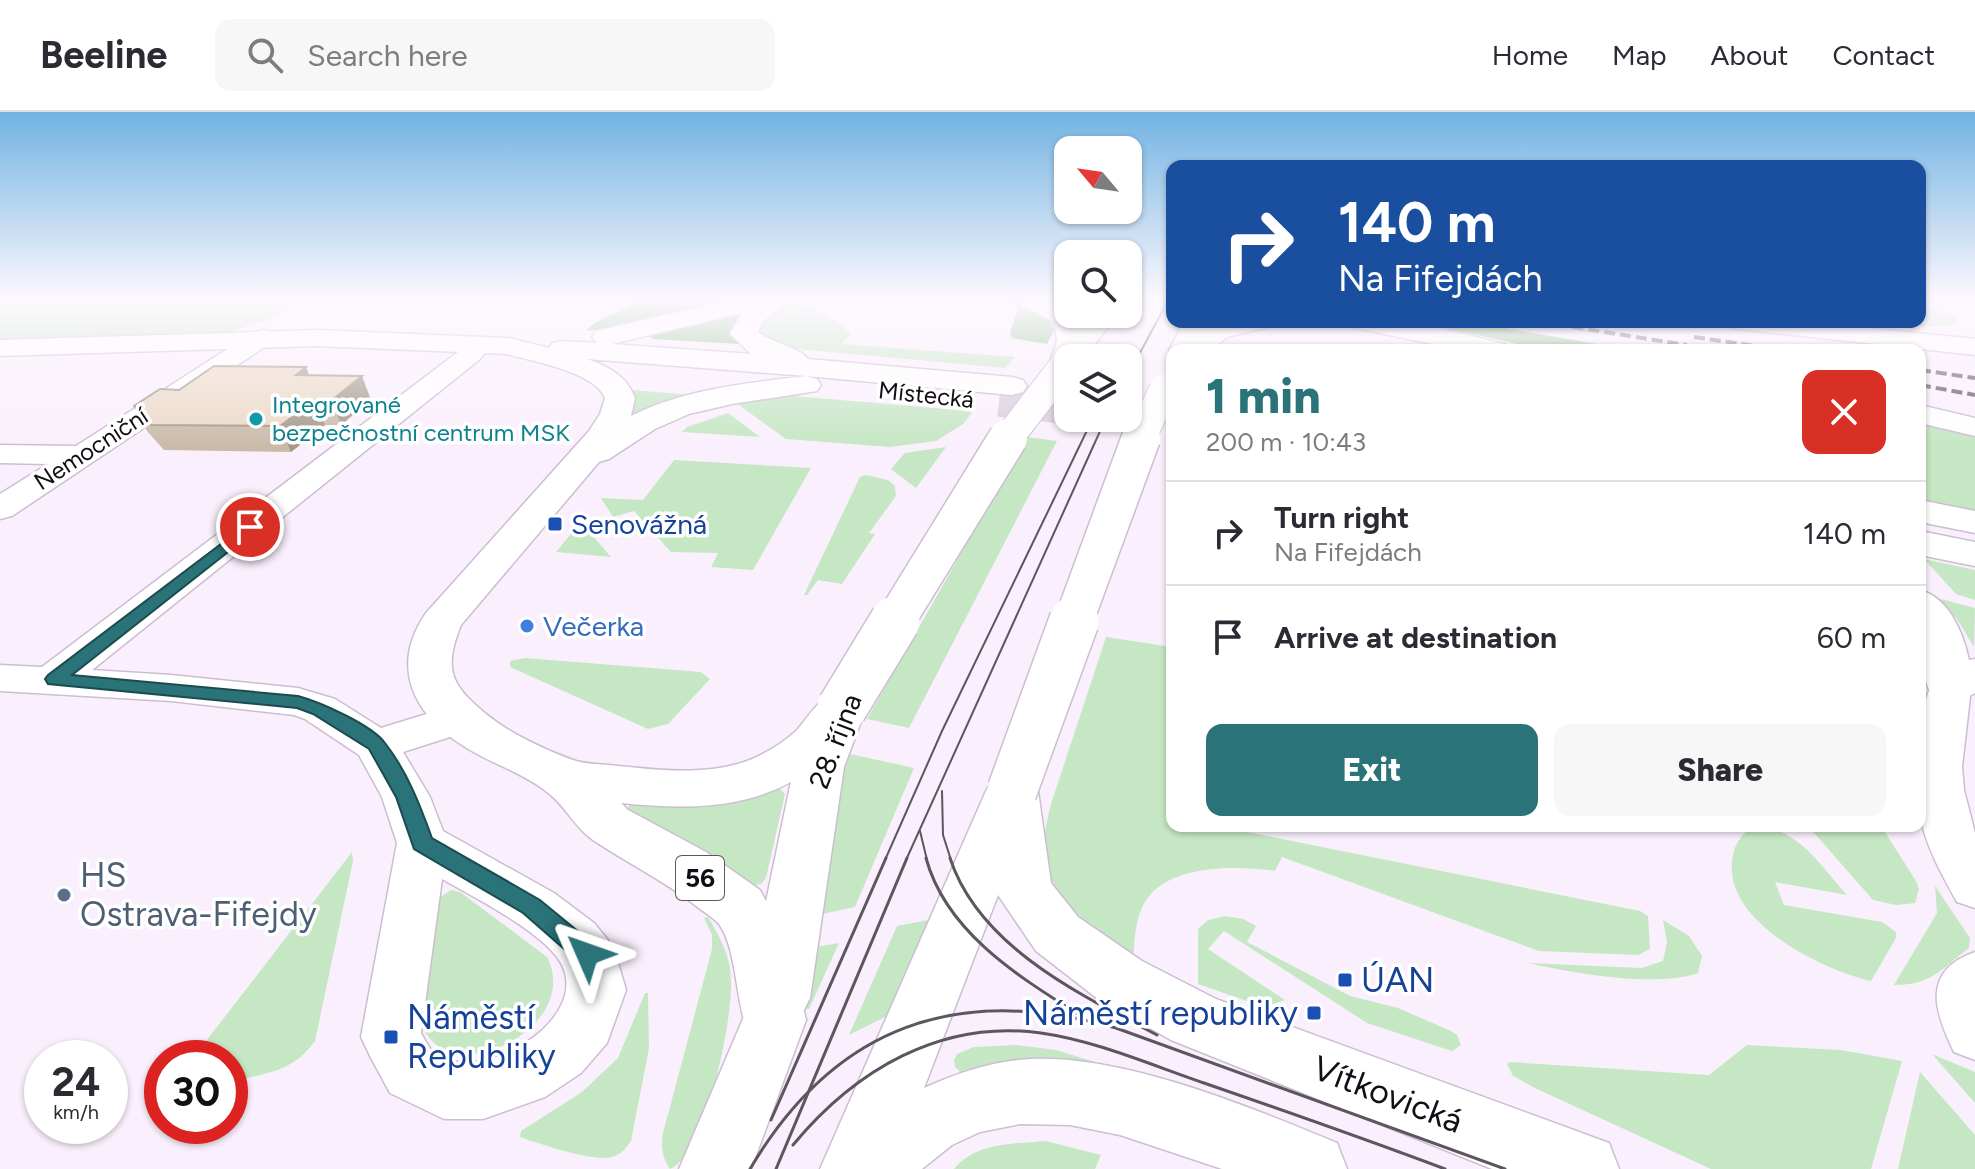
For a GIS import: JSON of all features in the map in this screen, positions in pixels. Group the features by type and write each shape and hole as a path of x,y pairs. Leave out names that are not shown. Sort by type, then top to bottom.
{"main road":[{"name":"56","path":"516,348 591,370 619,390 620,399 615,416 581,461 441,622 429,664 434,689 459,719 478,733 566,779 609,824 686,867 739,907 758,942 774,1020"},
{"name":"56","path":"521,348 608,364 717,368"},
{"path":"761,348 809,361 1003,391"},
{"name":"Místecká","path":"717,368 1003,391"},
{"name":"Místecká","path":"717,368 812,384 1003,391"},
{"name":"28. října","path":"715,1169 774,1020 826,734 996,454 1054,379"},
{"name":"56","path":"581,461 637,426 669,411 727,396 812,384"},
{"path":"856,1169 1012,791 1133,456 1166,386"},
{"path":"1926,512 1975,522"},
{"path":"1926,523 1975,533"},
{"path":"1926,544 1975,554"},
{"path":"1926,609 1935,619 1962,681"},
{"name":"56","path":"566,779 692,791 738,784 779,767 826,734"},
{"name":"Vítkovická","path":"1012,791 1020,873 1025,892 1057,934 1120,980 1194,1020 1583,1169"},
{"path":"872,1169 909,1134 952,1107 990,1097 1046,1091 1102,1097 1180,1121 1311,1169"}],"street":[{"name":"Nemocniční","path":"0,509 246,348"},
{"path":"54,679 471,354"},
{"path":"1926,415 1975,427"},
{"path":"0,454 81,455"},
{"path":"0,678 54,679 298,702 340,719 376,745 406,797 422,843 391,1037 397,1059 412,1076 437,1088 463,1092 490,1089 548,1064 573,1041 588,1021 596,1001 598,976 587,954 532,907 422,843"},
{"path":"1962,681 1938,740 1942,811 1975,887"},
{"path":"376,745 459,719"},
{"path":"1975,976 1965,988 1964,1000 1965,1014 1975,1033"}],"green space":[{"path":"790,348 899,348 1015,357 1005,368"},
{"path":"631,390 705,396 621,421"},
{"path":"794,396 972,413 963,424 936,441 890,447 786,439 736,403"},
{"path":"728,413 760,437 682,432 687,427"},
{"path":"1926,419 1975,431 1975,510 1926,500"},
{"path":"1027,437 1057,441 909,728 867,719"},
{"path":"946,447 916,488 891,469 905,453"},
{"path":"674,460 811,468 753,570 711,567 718,553 671,552 634,511 613,517 601,498 643,500"},
{"path":"866,475 888,480 895,486 896,496 869,533 875,534 842,584 818,580 804,595 860,477"},
{"path":"581,522 611,557 556,552"},
{"path":"1926,559 1975,570 1975,600 1956,594"},
{"path":"1937,598 1975,608 1974,647 1957,619"},
{"path":"1106,637 1166,646 1166,832 1248,832 1640,911 1648,916 1650,949 1638,955 1539,951 1282,857 1275,871 1227,868 1192,872 1162,885 1150,895 1139,915 1134,954 1077,913 1055,886 1044,854 1051,804"},
{"path":"525,658 701,672 710,679 668,724 648,729 510,667 510,661"},
{"path":"850,754 914,768 855,907 813,916 840,781"},
{"path":"780,789 785,794 766,878 761,884 751,886 626,811 630,804 712,805"},
{"path":"1779,832 1795,840 1847,895 1775,882 1784,905 1882,922 1896,932 1896,938 1871,981 1804,955 1761,924 1744,905 1734,884 1732,862 1738,841 1744,833"},
{"path":"1813,832 1885,832 1919,889 1915,903 1896,905 1873,900"},
{"path":"352,852 353,861 315,1041 288,1065 248,1077 248,1040 207,1040"},
{"path":"1935,886 1970,938 1969,948 1927,979 1894,985 1937,913"},
{"path":"451,890 460,892 547,957 553,978 550,999 540,1017 524,1033 505,1045 484,1052 463,1054 444,1050 419,1024 439,898"},
{"path":"1225,916 1243,919 1256,926 1247,942 1350,996 1398,1008 1451,1031 1457,1035 1461,1045 1452,1051 1367,1023 1224,931 1208,949 1285,1000 1264,1007 1198,984 1198,929 1208,920"},
{"path":"708,917 721,940 729,964 731,981 727,1024 706,1113 683,1158 670,1169 663,1152 663,1133 712,949 712,935 704,918"},
{"path":"928,920 891,1014 849,1035 897,926"},
{"path":"1663,920 1689,936 1702,956 1698,973 1637,979 1590,975 1528,963 1641,968 1663,961 1667,942"},
{"path":"839,943 809,1009 794,1007 809,948"},
{"path":"645,993 648,993 649,1048 631,1141 625,1148 612,1157 592,1157 520,1137 521,1131 582,1092 618,1058"},
{"path":"1016,1045 1056,1050 1209,1097 961,1073 955,1067 957,1054 974,1047"},
{"path":"1747,1045 1841,1050 1902,1061 1871,1169 1711,1169 1537,1089 1513,1076 1507,1064 1709,1075"},
{"path":"1932,1054 1975,1072 1975,1103"},
{"path":"1920,1072 1975,1135 1975,1169 1898,1169"},
{"path":"1046,1141 1101,1155 1095,1169 954,1169 963,1160 984,1149"}],"building":[{"path":"214,366 306,367 296,375 362,376 332,400 315,400 280,426 151,425 134,406 160,389 179,390"}],"tunnel":[{"path":"999,402 1054,408"},
{"path":"1142,418 1166,420"}],"tram line":[{"path":"885,860 942,731 1086,432"},
{"path":"906,860 1100,432"},
{"path":"942,791 943,835 951,860"},
{"path":"920,831 927,860"},
{"path":"771,1120 886,858"},
{"path":"807,1095 907,858"},
{"path":"926,858 936,884 967,930 1009,967 1078,1014"},
{"path":"950,858 964,890 984,918 1008,943 1066,985 1157,1035"},
{"path":"807,1095 861,1049 906,1028 953,1015 1004,1011 1058,1015 1116,1028 1505,1169"},
{"path":"793,1145 844,1094 872,1073 903,1056 969,1034 1004,1031 1041,1033 1103,1048 1445,1169"},
{"path":"750,1169 784,1120 807,1095"},
{"path":"776,1169 807,1095"}],"railway":[{"path":"1926,371 1975,378"},
{"path":"1926,386 1975,395"}],"place":[{"name":"Integrované bezpečnostní centrum MSK","path":"256,419"},
{"name":"Senovážná","path":"555,524"},
{"name":"Večerka","path":"527,626"},
{"name":"HS Ostrava-Fifejdy","path":"64,895"},
{"name":"ÚAN","path":"1345,980"},
{"name":"Náměstí republiky","path":"1314,1013"},
{"name":"Náměstí Republiky","path":"391,1037"}],"route":[{"path":"250,527 54,679 298,702 340,719 376,745 385,758 406,797 422,843 532,907 587,954"}]}
